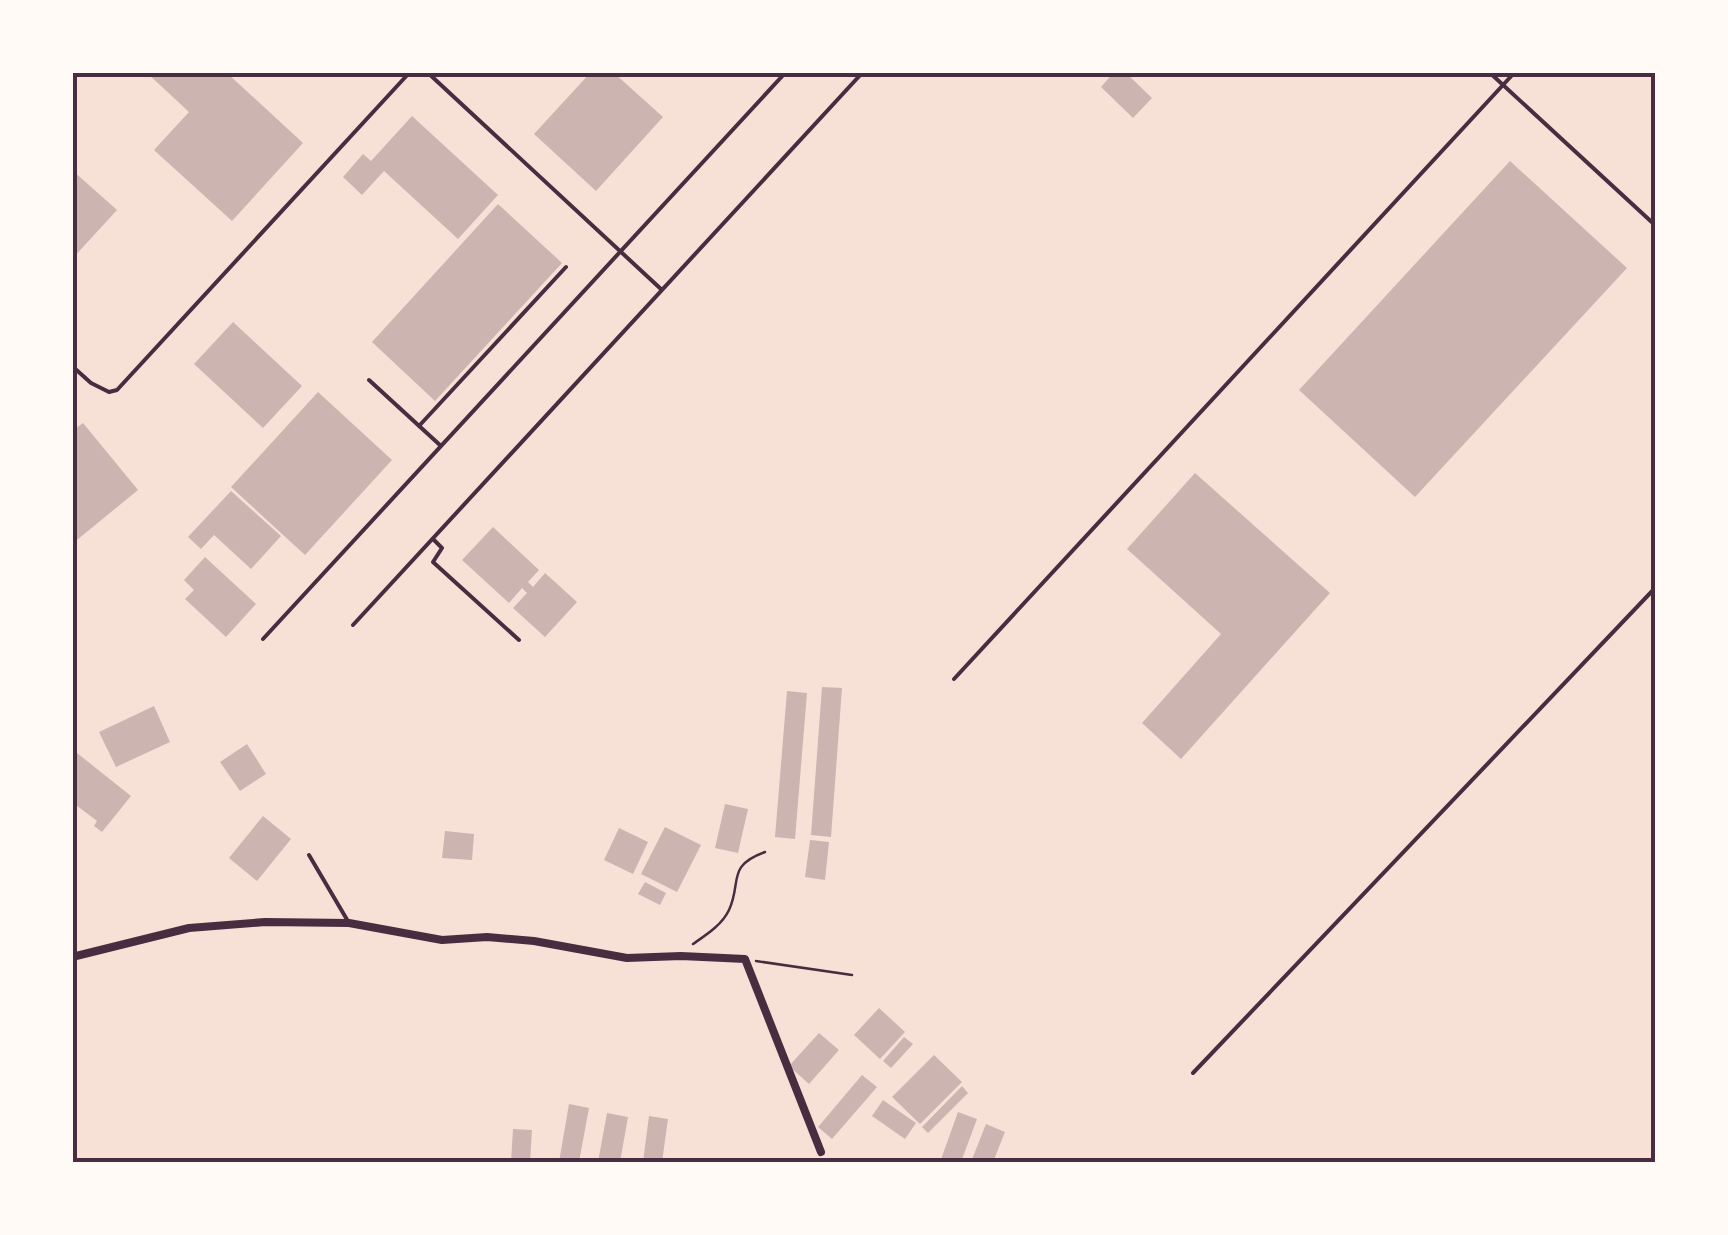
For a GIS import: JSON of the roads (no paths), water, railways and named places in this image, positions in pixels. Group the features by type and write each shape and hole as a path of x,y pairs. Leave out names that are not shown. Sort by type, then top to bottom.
{"street":[{"path":"72,957 189,928 265,922 349,922 442,940 487,937 534,941 626,958 745,959 821,1152"}],"lane":[{"path":"72,366 98,387 109,392 117,390 410,72"},
{"path":"428,72 662,290"},
{"path":"263,639 786,72"},
{"path":"354,624 864,72"},
{"path":"1490,72 1656,226"},
{"path":"954,679 1515,72"},
{"path":"419,426 566,266"},
{"path":"369,380 441,446"},
{"path":"432,539 442,548 433,562 519,640"},
{"path":"1193,1073 1656,587"},
{"path":"309,855 349,922"}]}
